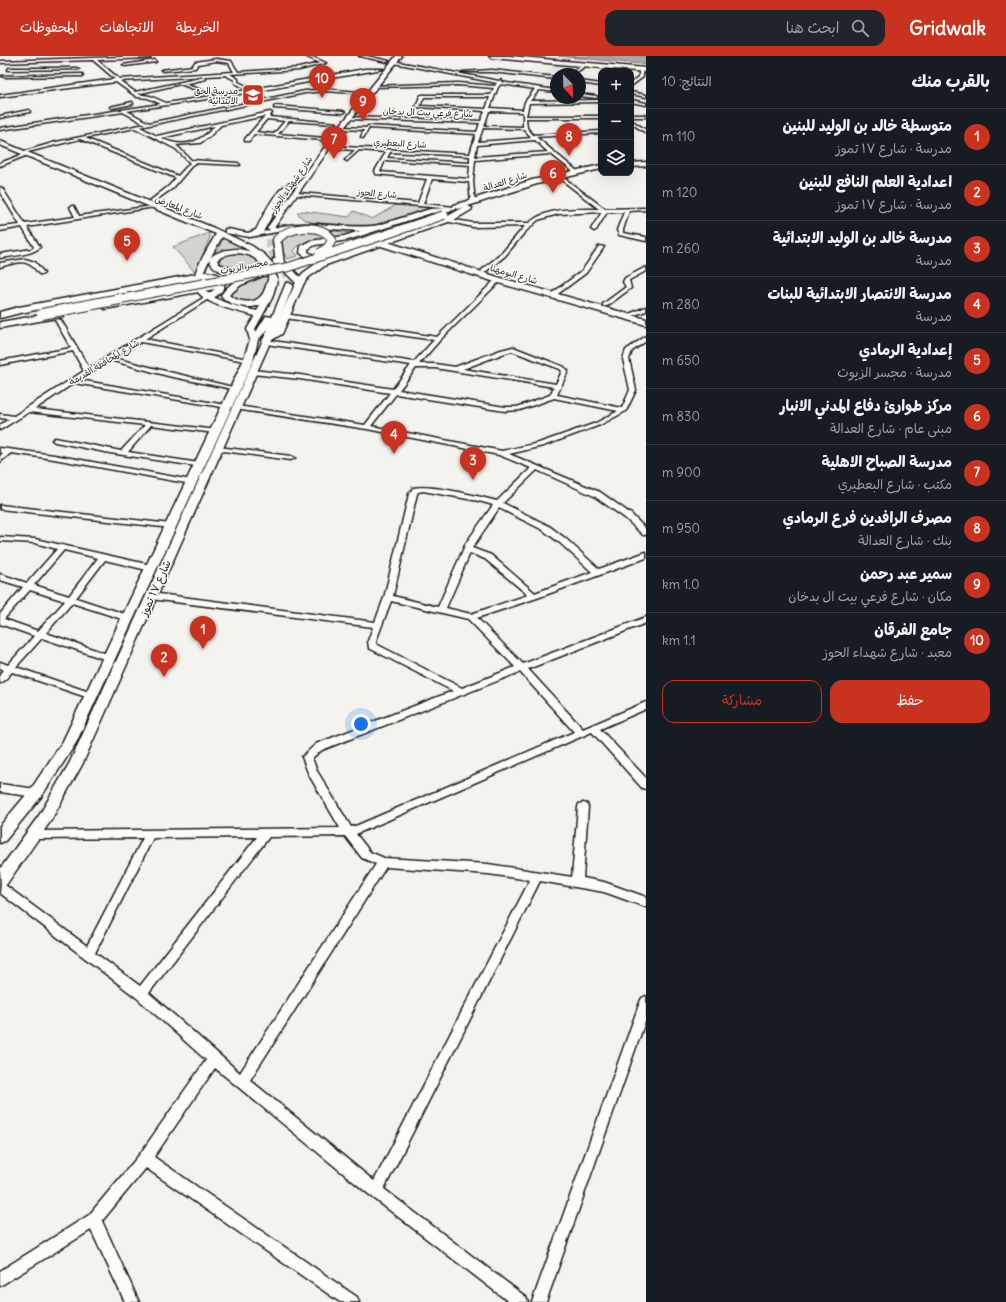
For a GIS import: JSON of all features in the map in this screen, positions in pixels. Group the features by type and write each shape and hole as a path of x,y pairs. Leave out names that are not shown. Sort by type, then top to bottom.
{"main road":[{"path":"492,56 644,69"},
{"path":"524,56 644,69"},
{"path":"358,95 380,68 394,59"},
{"name":"شارع شهداء الحوز","path":"269,228 298,184 394,59"},
{"path":"326,148 325,136 345,110"},
{"name":"شارع المعارض","path":"0,139 27,152 189,220 223,232 253,244 294,275 286,282 268,269 264,257 253,249 223,232 199,218 153,204"},
{"name":"شارع المعارض","path":"0,143 27,152"},
{"name":"شارع شهداء الحوز","path":"298,184 309,160"},
{"path":"634,165 646,164"},
{"path":"634,168 646,167"},
{"name":"شارع العدالة","path":"446,213 535,182 598,168"},
{"name":"شارع العدالة","path":"470,205 564,179 598,172"},
{"path":"242,235 250,235 258,232 281,192 298,184 302,189 293,215 310,226"},
{"path":"334,259 314,258 306,255 303,250 305,246 313,243 340,240 430,211 460,214 470,205"},
{"path":"286,282 285,316 276,335 263,341 252,336 251,329 272,287 286,282 334,259 381,241 446,213"},
{"name":"مجسر الزيوت","path":"41,312 284,263 446,213"},
{"name":"مجسر الزيوت","path":"41,312 314,260 446,213"},
{"path":"189,220 199,218"},
{"path":"259,314 220,303 208,297 200,289 198,282 200,276 223,232 260,236 290,227 310,226 357,230 387,225"},
{"path":"280,264 276,240 281,234 293,230 307,228 321,231 330,236 332,240 328,247 320,253"},
{"name":"شارع البومهنا","path":"381,241 556,293 646,322"},
{"name":"شارع البومهنا","path":"408,249 498,280 605,305 646,317"},
{"path":"245,272 235,272 221,269 213,264 212,261 214,257 242,251 255,255 268,269 231,288 225,295 229,300 245,303 258,302 286,282"},
{"path":"0,316 19,310 200,276 217,276 221,281 221,285 217,291 208,297"},
{"name":"شارع ١٧ تموز","path":"0,884 56,800 76,763 218,450 244,376 263,341 286,282"},
{"path":"0,323 221,285"},
{"path":"0,316 41,312"},
{"path":"0,323 41,312"},
{"name":"شارع ١٧ تموز","path":"0,837 36,793 69,743 215,431 232,407"}],"street":[{"path":"11,57 59,56"},
{"path":"0,62 72,61 150,56 168,77"},
{"path":"0,91 1,96 82,83 299,69 324,63 306,56"},
{"path":"361,56 394,59 462,72 499,83"},
{"path":"117,57 131,71"},
{"path":"16,58 2,78 82,75 72,61"},
{"path":"94,59 117,80 138,96 149,97 165,104"},
{"path":"394,59 499,83 550,89"},
{"path":"163,70 195,68 196,63 216,60 230,62 237,74"},
{"path":"125,66 155,61"},
{"path":"580,68 586,64"},
{"path":"0,129 124,111 380,68"},
{"path":"9,70 77,69"},
{"path":"299,69 303,73"},
{"path":"634,82 640,77 644,69"},
{"path":"462,72 492,71 550,77"},
{"path":"134,93 225,74 251,90"},
{"path":"308,76 312,79"},
{"path":"470,205 472,157 475,144 499,83"},
{"path":"374,86 499,83 550,88"},
{"path":"586,83 598,85"},
{"path":"182,84 215,96"},
{"path":"538,88 528,102 525,111 525,128 534,138 574,172"},
{"path":"0,165 27,152 81,138 285,95 316,90 358,95 368,93"},
{"path":"227,94 246,103"},
{"path":"586,94 598,96"},
{"path":"634,94 646,96"},
{"path":"247,140 285,95"},
{"path":"493,96 422,96 418,107 525,111"},
{"path":"528,102 598,102"},
{"path":"111,113 105,109 132,103"},
{"path":"634,103 646,105"},
{"path":"275,107 345,110"},
{"path":"0,117 29,111"},
{"path":"124,111 149,124"},
{"path":"158,137 267,116 288,120 325,136"},
{"path":"634,116 646,116"},
{"path":"576,117 581,122"},
{"path":"524,118 598,117"},
{"name":"شارع فرعي بيت ال بدخان","path":"348,118 483,122"},
{"path":"275,135 288,120"},
{"path":"634,123 646,132"},
{"path":"169,144 189,144 201,142 206,139 219,125"},
{"path":"136,127 178,148 191,161 238,164"},
{"path":"481,127 525,128"},
{"path":"586,127 592,132"},
{"path":"341,128 479,133"},
{"path":"363,137 368,128"},
{"path":"475,144 598,132"},
{"path":"253,133 325,136"},
{"path":"81,138 179,178"},
{"name":"شارع البعطيري","path":"326,148 389,150 472,157 552,153"},
{"path":"347,160 358,149"},
{"path":"389,150 377,171 382,174 471,181"},
{"path":"384,159 472,164"},
{"path":"0,229 78,218 153,204 179,178 192,163 191,161"},
{"path":"420,205 430,177"},
{"path":"564,179 604,211"},
{"path":"0,188 37,247 0,256"},
{"name":"شارع الحوز","path":"299,194 420,205 446,213 473,224 531,224"},
{"path":"72,207 78,218"},
{"path":"484,271 502,256 522,232 543,216 562,213 646,209"},
{"path":"630,210 646,212"},
{"path":"630,210 620,230 621,234 646,239"},
{"path":"594,229 604,211"},
{"path":"556,293 584,272 601,247"},
{"path":"0,265 21,261 31,262 41,273"},
{"path":"605,305 629,287 626,282 627,279 646,269"},
{"path":"367,428 415,365 498,280"},
{"name":"شارع المحافظة القديمة","path":"0,428 13,418 208,297"},
{"path":"632,314 646,309"},
{"path":"285,316 438,340"},
{"path":"58,320 87,372"},
{"path":"501,453 548,442 598,424 624,410 633,390 626,359 629,350 646,338"},
{"path":"140,340 244,376"},
{"path":"263,341 415,365 457,369 557,386"},
{"path":"0,363 75,349"},
{"path":"457,369 503,351 513,349 562,368 565,371 553,396"},
{"path":"109,358 168,374 300,377 505,409 518,409 553,396 624,410"},
{"path":"72,381 367,428 501,453 597,494 628,516 646,534"},
{"path":"27,410 84,414 149,424 215,431"},
{"path":"0,416 13,418"},
{"path":"123,453 149,424"},
{"path":"55,440 123,453 199,464"},
{"path":"0,450 54,457 191,482"},
{"path":"218,450 291,458"},
{"path":"0,460 9,451"},
{"path":"441,610 470,543 498,504 536,467"},
{"path":"462,692 372,646 372,641 388,598 413,494 416,490 480,499 498,504 546,528 563,541 598,573"},
{"path":"0,507 171,526"},
{"path":"0,539 35,541 151,568"},
{"path":"62,548 0,620 110,658"},
{"path":"467,549 488,557 534,596"},
{"path":"388,598 471,617 534,596 646,555"},
{"path":"0,680 71,599 103,557"},
{"path":"0,577 128,618"},
{"path":"151,596 378,625"},
{"path":"471,617 581,733"},
{"path":"646,620 319,747 307,757 312,772 348,832 366,855 384,862 488,869 577,882 604,887 646,902"},
{"path":"0,665 92,696"},
{"path":"34,835 348,832 360,829 646,705"},
{"path":"593,728 646,785"},
{"path":"0,788 36,793"},
{"path":"577,882 583,807"},
{"path":"141,994 267,832"},
{"path":"89,954 150,834"},
{"path":"242,1081 384,862"},
{"path":"376,1191 537,877"},
{"path":"0,884 141,994 214,1059 376,1191 521,1302"},
{"path":"539,1302 646,1002"},
{"path":"0,1279 94,1220 145,1159 214,1059"},
{"path":"145,1159 352,1302"},
{"path":"94,1220 132,1302"}],"shaded area":[{"path":"558,56 646,56 646,65 641,64"},
{"path":"396,205 425,207 426,209 371,226 352,228 312,222 303,219 297,213 303,211 349,217 354,211 372,219"},
{"path":"317,229 350,233 341,237 307,241 298,246 294,251 298,256 287,259 279,245 279,237"},
{"path":"209,233 210,237 197,270 194,271 173,247"},
{"path":"223,238 248,250 233,249 217,253"},
{"path":"234,253 249,256 262,264 234,269 217,263 224,256"},
{"path":"270,276 260,298 245,302 230,296 232,291 241,284"}],"tunnel":[{"path":"271,228 269,239 270,247 284,269 289,285"}],"place":[{"name":"مدرسة الحق الابتدائية","path":"253,95"},
{"name":"جامع الفرقان","path":"322,98"},
{"name":"سمير عبد رحمن","path":"363,121"},
{"name":"مصرف الرافدين فرع الرمادي","path":"569,156"},
{"name":"مدرسة الصباح الاهلية","path":"334,159"},
{"name":"مركز طوارئ دفاع المدني الانبار","path":"553,193"},
{"name":"إعدادية الرمادي","path":"127,261"},
{"name":"مدرسة الانتصار الابتدائية للبنات","path":"394,454"},
{"name":"مدرسة خالد بن الوليد الابتدائية","path":"473,480"},
{"name":"متوسطة خالد بن الوليد للبنين","path":"203,649"},
{"name":"اعدادية العلم النافع للبنين","path":"164,677"}]}
